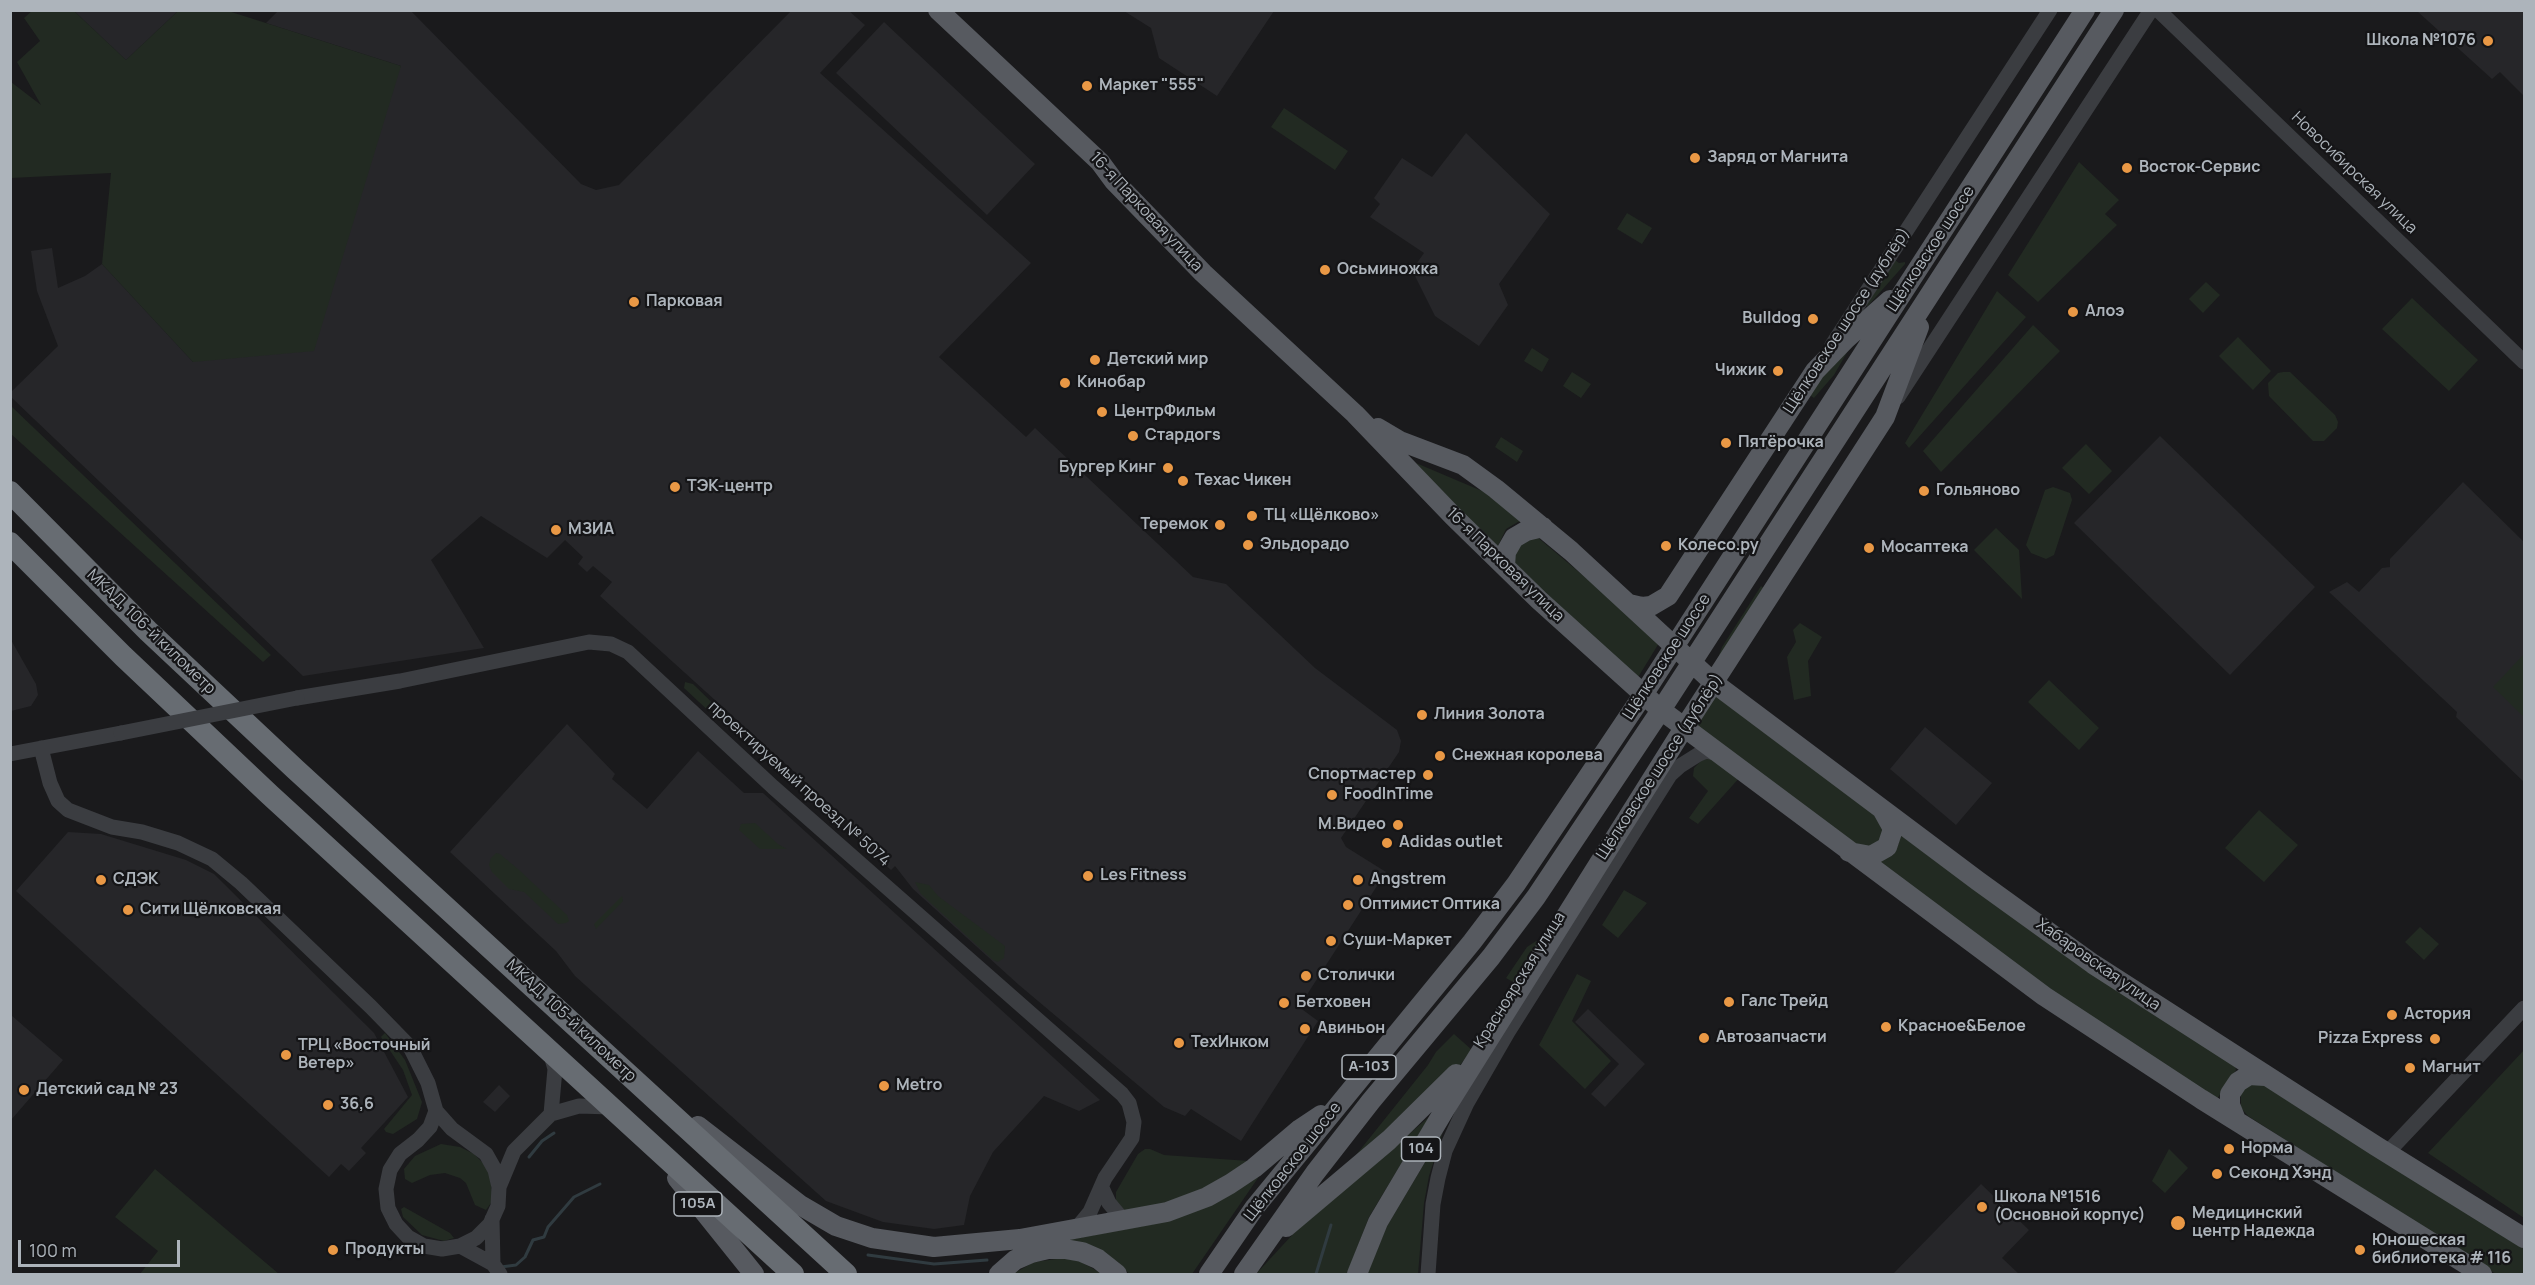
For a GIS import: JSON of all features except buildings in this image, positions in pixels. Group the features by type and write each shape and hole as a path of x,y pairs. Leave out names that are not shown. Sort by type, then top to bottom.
{"highway":[{"name":"МКАД, 106-й километр","path":"10,492 148,631 295,769"},
{"path":"10,543 123,656 270,795 793,1275"},
{"name":"МКАД, 105-й километр","path":"295,769 846,1275"}],"main road":[{"name":"16-я Парковая улица","path":"938,10 1100,162 1114,181 1222,292 1355,414 1453,516 1539,600 1661,710"},
{"name":"Щёлковское шоссе","path":"1209,1275 1255,1207 1495,914 1643,694 2085,10"},
{"name":"Щёлковское шоссе","path":"1244,1275 1315,1173 1371,1101 1514,928 1661,710 2114,10"},
{"path":"1815,371 1912,278"},
{"name":"Щёлковское шоссе (дублёр)","path":"1495,1029 1684,728 1885,417 1932,291"},
{"name":"Щёлковское шоссе (дублёр)","path":"1629,604 1642,607 1651,606 1668,596 1815,371"},
{"name":"16-я Парковая улица","path":"1355,414 1400,441 1463,465 1543,528 1629,604 1691,663"},
{"path":"1505,565 1506,552 1514,538 1526,531 1543,528"},
{"name":"Хабаровская улица","path":"1691,663 1714,683 2093,964 2265,1076 2524,1238"},
{"path":"1661,710 2044,996 2482,1275"},
{"path":"1849,852 1871,856 1887,847 1893,829 1881,808"},
{"path":"1262,1248 1434,1099 1495,1029"},
{"name":"104","path":"1357,1275 1378,1222 1495,1029"},
{"path":"610,1059 800,1204 836,1226 872,1238 934,1246 985,1243 1167,1212 1207,1197 1254,1168 1300,1129 1340,1102"},
{"path":"2236,1120 2230,1105 2230,1094 2238,1082 2249,1075 2265,1076"},
{"name":"105A","path":"641,1135 754,1275"},
{"path":"999,1275 1015,1260 1048,1249 1082,1252 1098,1259 1117,1275"}],"street":[{"name":"Щёлковское шоссе (дублёр)","path":"1815,371 2050,10"},
{"name":"Щёлковское шоссе (дублёр)","path":"1885,417 2151,10"},
{"name":"Новосибирская улица","path":"2158,10 2524,362"},
{"name":"проектируемый проезд № 5074","path":"10,754 297,698 400,681 589,642 611,644 628,652 766,781 1122,1094 1129,1103 1134,1122 1132,1138 1105,1178 1090,1212 1076,1229"},
{"path":"41,748 50,783 58,801 68,810 112,827 142,832 178,843 212,859 241,883 371,1006 410,1047 428,1083 436,1111 452,1129 486,1154 495,1170 499,1187 498,1206 492,1219 476,1238 460,1246 442,1249 424,1246 402,1231 388,1208 386,1189 390,1170 400,1154 418,1140 430,1126 436,1111"},
{"name":"Красноярская улица","path":"1428,1275 1433,1204 1438,1178 1456,1125 1508,1032 1671,775 1680,766 1699,754 1706,752 1719,754"},
{"path":"2387,1153 2524,1008"},
{"path":"549,1051 555,1069 551,1114"},
{"path":"499,1187 514,1151 551,1114 592,1104 610,1107"},
{"path":"418,1140 435,1135 453,1136 469,1141"},
{"path":"486,1154 514,1151"},
{"path":"1102,1188 1109,1203 1124,1221"},
{"path":"492,1219 496,1269"},
{"path":"460,1246 496,1269"}],"shaded area":[{"path":"33,10 74,11 126,60 178,11 225,10 401,66 314,351 193,362 102,264 111,173 11,178 11,82 41,105 17,62 40,41 24,18"},
{"path":"74,11 178,11 126,60"},
{"path":"278,11 411,11 581,184 596,190 619,185 791,11 849,11 865,25 820,73 1031,263 939,357 1026,437 1035,428 1193,577 1226,584 1315,668 1397,730 1401,741 1399,752 1341,838 1346,847 1386,872 1299,1007 1318,1021 1241,1141 1191,1109 1185,1116 1164,1107 1019,985 913,889 895,866 891,870 880,860 850,830 853,825 600,596 612,582 593,566 587,572 578,564 583,557 565,540 547,558 481,516 431,560 484,648 303,676 11,397 10,393 58,346 37,291 31,251 52,248 58,288 85,276 102,264 193,362 401,66 266,23"},
{"path":"1124,11 1274,11 1217,96 1159,58 1151,28"},
{"name":"Школа №1076","path":"2417,11 2524,11 2524,96 2500,72 2492,79"},
{"path":"884,22 1035,164 987,215 836,73"},
{"path":"1284,108 1348,151 1335,170 1271,127"},
{"path":"1466,133 1550,214 1499,284 1508,305 1479,346 1435,316 1412,270 1424,253 1370,217 1380,204 1374,198 1402,158 1432,177"},
{"path":"2079,162 2119,200 2105,214 2117,225 2038,302 2008,275"},
{"path":"1627,213 1652,228 1642,244 1617,229"},
{"path":"1895,260 1899,263 1905,262 1905,264 1867,307 1867,304"},
{"path":"2206,282 2220,295 2203,313 2189,299"},
{"path":"1997,291 2026,317 1909,448 1905,443"},
{"path":"2412,298 2478,360 2449,391 2382,329"},
{"path":"2033,325 2060,351 1941,472 1923,451"},
{"path":"2238,337 2271,371 2253,390 2219,356"},
{"path":"1532,348 1549,359 1542,372 1524,361"},
{"path":"1849,349 1834,375 1814,398 1808,394 1820,378"},
{"path":"1572,372 1591,384 1581,398 1563,386"},
{"path":"2290,372 2335,415 2338,422 2337,428 2324,441 2313,441 2269,396 2268,383 2278,373"},
{"path":"11,406 271,655 263,662 11,434"},
{"path":"2160,436 2315,587 2230,675 2074,523"},
{"path":"1501,437 1523,451 1517,462 1495,447"},
{"path":"2086,444 2112,471 2089,494 2062,468"},
{"path":"1416,463 1482,491 1526,521 1518,522 1506,529 1496,550"},
{"path":"2463,482 2524,542 2524,782 2456,717 2457,712 2329,592 2347,582 2359,592 2382,568 2390,567 2390,559"},
{"path":"2053,487 2070,493 2072,500 2054,555 2046,559 2031,553 2026,545 2045,490"},
{"path":"1996,528 2019,550 2022,599 1974,550"},
{"path":"1536,536 1624,610 1659,643 1637,679 1515,565 1518,545"},
{"path":"1761,586 1766,590 1718,658 1722,647"},
{"path":"1800,623 1822,637 1808,661 1811,696 1794,700 1787,657 1796,642 1793,630"},
{"path":"11,640 36,684 38,695 31,706 11,711"},
{"path":"2524,654 2524,717 2493,687"},
{"path":"2049,680 2099,728 2079,750 2028,702"},
{"path":"685,682 693,684 727,717 738,732 714,716 684,688"},
{"path":"1716,694 1883,819 1884,831 1878,843 1860,850 1694,727"},
{"path":"567,724 615,774 612,779 647,809 698,751 744,793 763,793 1100,1100 1079,1111 1044,1096 993,1152 970,1196 964,1225 934,1229 883,1222 826,1201 575,976 556,951 450,852"},
{"path":"1925,727 1992,783 1956,825 1890,769"},
{"path":"1711,757 1741,776 1698,824 1689,818 1708,791 1693,776 1694,768 1701,761"},
{"path":"2259,810 2298,845 2264,882 2225,848"},
{"path":"755,823 787,849 760,849 739,830 741,824"},
{"path":"1898,830 2235,1065 2236,1070 2217,1099 2049,990 1875,862 1893,855 1899,843"},
{"path":"68,832 101,834 186,860 214,874 374,1033 408,1097 361,1148 366,1153 349,1171 341,1164 329,1177 16,891"},
{"path":"496,853 518,869 567,915 569,921 558,924 524,892 509,889 492,872 489,865"},
{"path":"915,882 929,885 938,896 1005,946 1004,958 998,962 993,960 921,894"},
{"path":"1624,890 1647,903 1618,938 1602,925"},
{"path":"622,896 623,901 596,929 594,924"},
{"path":"2420,927 2439,944 2424,960 2405,942"},
{"path":"1540,941 1513,982 1506,978 1527,947"},
{"path":"1577,974 1591,981 1572,1021 1611,1061 1585,1089 1539,1045"},
{"path":"1588,1009 1645,1064 1605,1107 1591,1094 1619,1064 1575,1022"},
{"name":"Детский сад № 23","path":"11,1015 63,1060 11,1120"},
{"path":"385,1033 405,1060 422,1102 417,1119 393,1134 384,1129 412,1095 403,1070 381,1037"},
{"path":"1454,1034 1472,1050 1453,1074 1348,1165 1436,1052"},
{"path":"2524,1050 2524,1218 2428,1153"},
{"path":"2266,1082 2524,1247 2524,1274 2496,1274 2248,1116 2241,1108 2241,1092 2247,1085"},
{"path":"499,1085 510,1096 495,1112 483,1102"},
{"path":"1430,1116 1369,1217 1347,1274 1256,1274 1294,1233"},
{"path":"1443,1132 1429,1176 1424,1203 1418,1274 1367,1274 1387,1226"},
{"path":"441,1144 460,1147 474,1154 484,1164 490,1174 493,1200 486,1210 475,1205 466,1183 460,1178 445,1173 430,1175 412,1183 405,1179 404,1169 415,1156"},
{"path":"1145,1149 1164,1155 1249,1161 1203,1189 1165,1204 1122,1212 1116,1201 1116,1192 1138,1154"},
{"path":"2169,1149 2188,1168 2165,1193 2152,1181"},
{"path":"155,1169 279,1274 140,1274 158,1251 115,1217"},
{"path":"1260,1175 1192,1274 1129,1274 1118,1262 1067,1240 1169,1221"},
{"name":"Школа №1516 (Основной корпус)","path":"1981,1184 2029,1230 2002,1258 2019,1274 1893,1274"},
{"path":"404,1207 450,1233 454,1238 444,1241 422,1235 403,1217 401,1209"},
{"path":"1064,1258 1079,1261 1103,1274 1013,1274 1034,1262"}],"waterway":[{"path":"529,1157 542,1141 554,1133"},
{"path":"501,1267 516,1265 525,1257 533,1240 544,1237 548,1227 574,1197 600,1184"},
{"path":"1316,1274 1331,1225"},
{"path":"868,1255 934,1264 987,1260"}],"place":[{"name":"Школа №1076","path":"2488,41"},
{"name":"Маркет \"555\"","path":"1087,86"},
{"name":"Заряд от Магнита","path":"1695,158"},
{"name":"Восток-Сервис","path":"2127,168"},
{"name":"Осьминожка","path":"1325,270"},
{"name":"Парковая","path":"634,302"},
{"name":"Алоэ","path":"2073,312"},
{"name":"Bulldog","path":"1813,319"},
{"name":"Детский мир","path":"1095,360"},
{"name":"Чижик","path":"1778,371"},
{"name":"Кинобар","path":"1065,383"},
{"name":"ЦентрФильм","path":"1102,412"},
{"name":"Стардогs","path":"1133,436"},
{"name":"Пятёрочка","path":"1726,443"},
{"name":"Бургер Кинг","path":"1168,468"},
{"name":"Техас Чикен","path":"1183,481"},
{"name":"ТЭК-центр","path":"675,487"},
{"name":"Гольяново","path":"1924,491"},
{"name":"ТЦ «Щёлково»","path":"1252,516"},
{"name":"Теремок","path":"1220,525"},
{"name":"МЗИА","path":"556,530"},
{"name":"Эльдорадо","path":"1248,545"},
{"name":"Колесо.ру","path":"1666,546"},
{"name":"Мосаптека","path":"1869,548"},
{"name":"Линия Золота","path":"1422,715"},
{"name":"Снежная королева","path":"1440,756"},
{"name":"Спортмастер","path":"1428,775"},
{"name":"FoodInTime","path":"1332,795"},
{"name":"М.Видео","path":"1398,825"},
{"name":"Adidas outlet","path":"1387,843"},
{"name":"Les Fitness","path":"1088,876"},
{"name":"СДЭК","path":"101,880"},
{"name":"Angstrem","path":"1358,880"},
{"name":"Оптимист Оптика","path":"1348,905"},
{"name":"Сити Щёлковская","path":"128,910"},
{"name":"Суши-Маркет","path":"1331,941"},
{"name":"Столички","path":"1306,976"},
{"name":"Галс Трейд","path":"1729,1002"},
{"name":"Бетховен","path":"1284,1003"},
{"name":"Астория","path":"2392,1015"},
{"name":"Красное&Белое","path":"1886,1027"},
{"name":"Авиньон","path":"1305,1029"},
{"name":"Автозапчасти","path":"1704,1038"},
{"name":"Pizza Express","path":"2435,1039"},
{"name":"ТехИнком","path":"1179,1043"},
{"name":"ТРЦ «Восточный Ветер»","path":"286,1055"},
{"name":"Магнит","path":"2410,1068"},
{"name":"Metro","path":"884,1086"},
{"name":"Детский сад № 23","path":"24,1090"},
{"name":"36,6","path":"328,1105"},
{"name":"Норма","path":"2229,1149"},
{"name":"Секонд Хэнд","path":"2217,1174"},
{"name":"Школа №1516 (Основной корпус)","path":"1982,1207"},
{"name":"Медицинский центр Надежда","path":"2178,1223"},
{"name":"Продукты","path":"333,1250"},
{"name":"Юношеская библиотека # 116","path":"2360,1250"}]}
